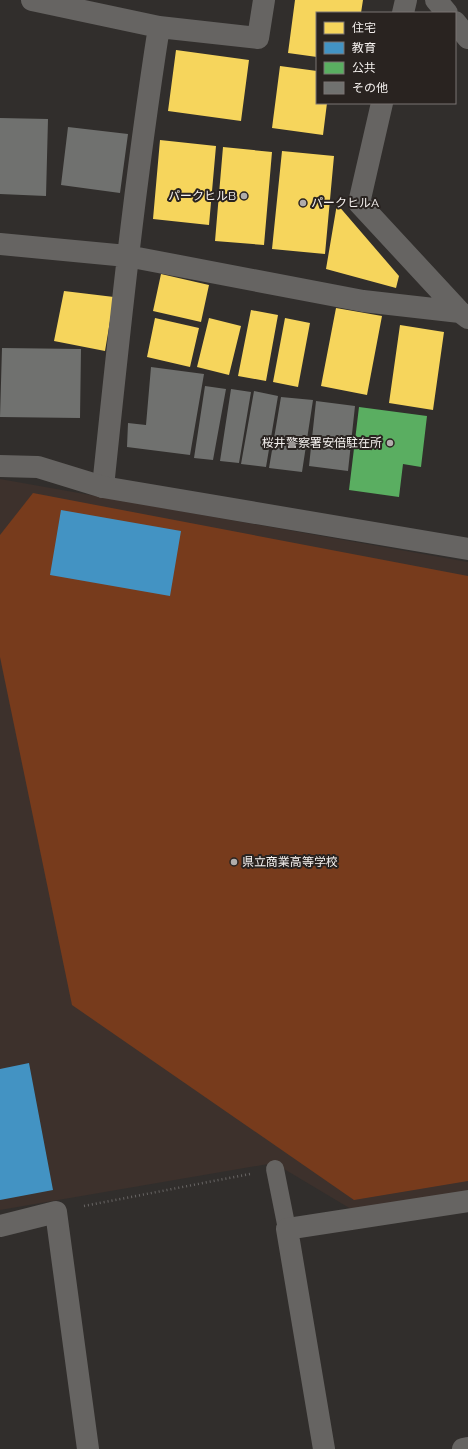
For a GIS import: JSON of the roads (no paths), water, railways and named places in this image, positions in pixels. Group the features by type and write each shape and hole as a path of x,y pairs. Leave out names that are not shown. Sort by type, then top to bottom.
{"street":[{"path":"32,0 159,27 258,38 264,0"},
{"path":"403,12 406,0"},
{"path":"436,0 446,12"},
{"path":"456,23 468,38"},
{"path":"103,487 127,256 159,27"},
{"path":"382,104 359,203 464,315"},
{"path":"0,244 127,256 363,301 464,315"},
{"path":"0,466 38,467 103,487 468,549"},
{"path":"324,1449 287,1229 468,1201"},
{"path":"0,1226 56,1212 88,1449"},
{"path":"463,1449 468,1448"}],"lane":[{"path":"275,1169 287,1229"}],"place":[{"name":"パークヒルB","path":"244,196"},
{"name":"パークヒルA","path":"303,203"},
{"name":"桜井警察署安倍駐在所","path":"390,443"},
{"name":"県立商業高等学校","path":"234,862"}]}
